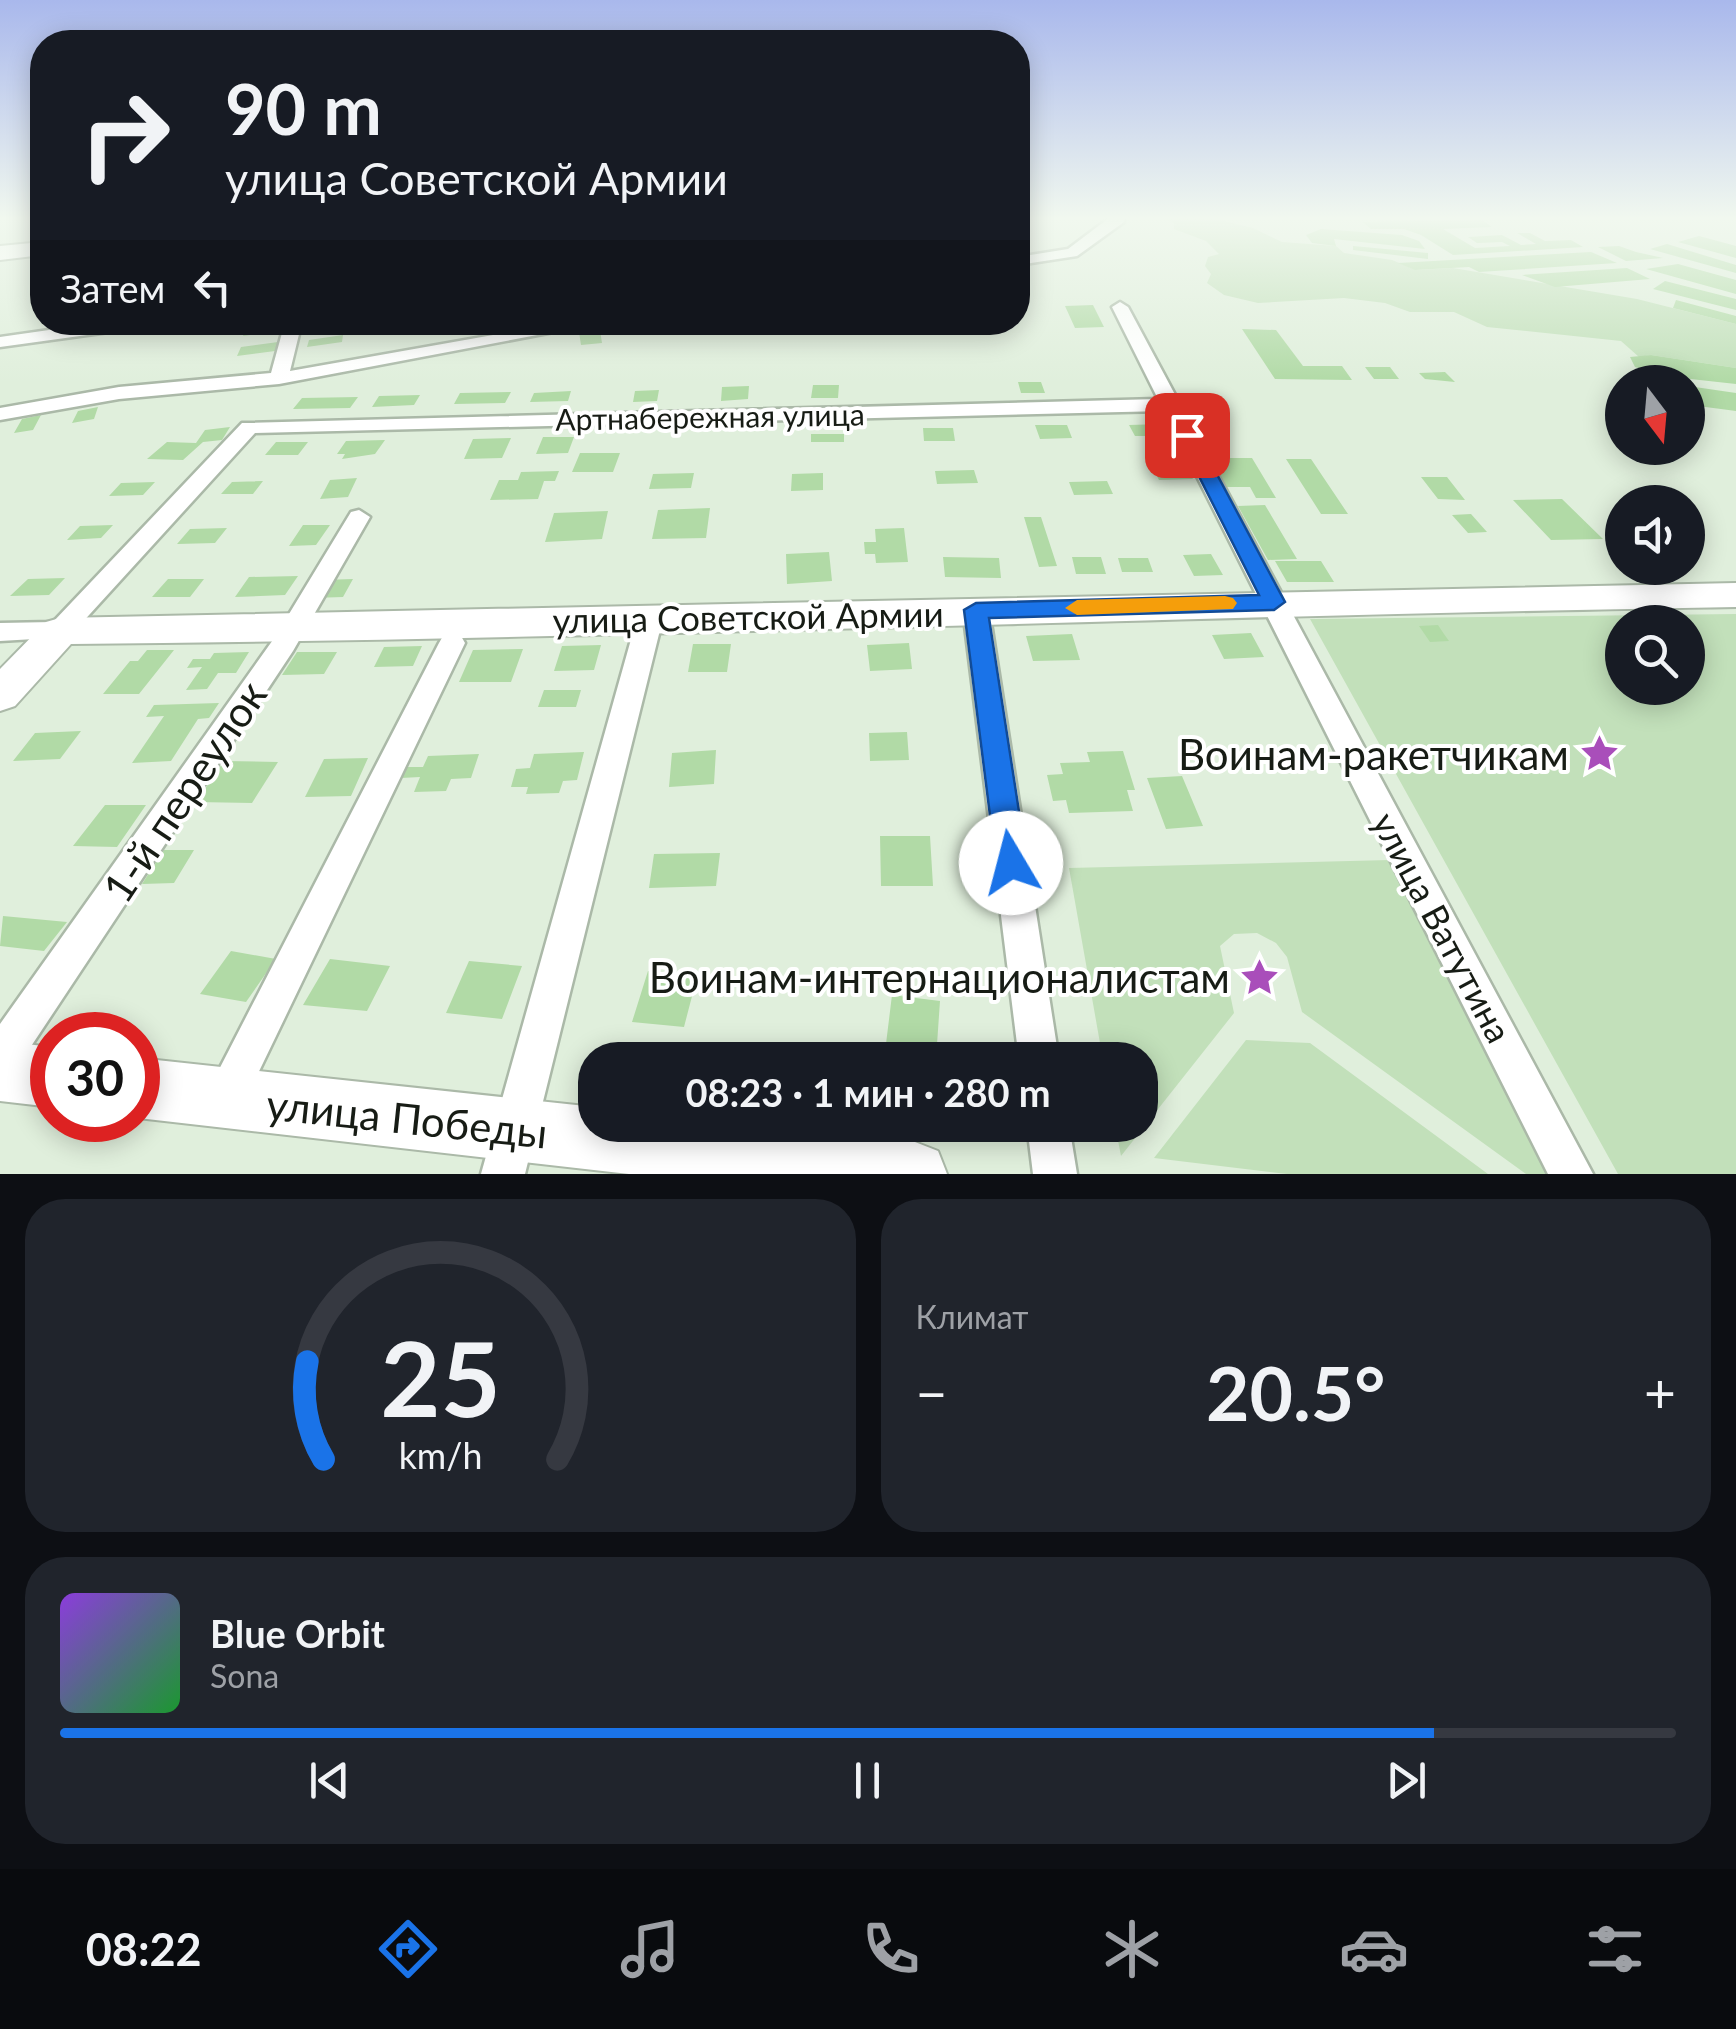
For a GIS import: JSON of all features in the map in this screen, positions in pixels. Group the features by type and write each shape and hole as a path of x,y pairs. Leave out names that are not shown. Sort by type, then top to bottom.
{"street":[{"name":"улица Ватутина","path":"1120,307 1572,1174"},
{"path":"0,342 51,335"},
{"path":"280,378 291,335"},
{"path":"0,414 119,393 280,378 524,335"},
{"name":"Артнабережная улица","path":"60,631 249,427 1171,405"},
{"name":"1-й переулок","path":"0,1058 294,628 359,517"},
{"name":"улица Советской Армии","path":"0,632 1274,602 1736,596"},
{"path":"976,610 1036,1042"},
{"path":"509,1152 650,618"},
{"path":"0,695 60,631"},
{"path":"225,1098 452,643"},
{"path":"0,1071 30,1074"},
{"name":"улица Победы","path":"160,1091 225,1098 509,1152 914,1174"},
{"path":"1050,1142 1055,1174"}],"green space":[{"path":"1481,273 1637,299 1736,324 1736,368 1651,355 1639,357 1621,341 1487,327 1454,312 1410,312 1385,303 1344,298 1258,303 1224,295 1207,283 1211,274"},
{"path":"1705,614 1736,614 1736,1174 1618,1174 1310,619 1605,616 1605,705 1705,705"},
{"path":"1390,860 1549,1174 1526,1174 1302,1012 1287,957 1276,943 1257,933 1234,934 1220,946 1234,1013 1158,1109 1158,1042 1100,1042 1069,868"},
{"path":"1246,1040 1310,1043 1488,1174 1287,1174 1154,1158"},
{"path":"1118,1142 1132,1142 1121,1156"}],"building":[{"path":"1637,273 1650,279 1555,287 1522,275"},
{"path":"1660,273 1710,273 1736,280 1736,294"},
{"path":"1665,281 1736,299 1736,310 1653,289"},
{"path":"1676,300 1736,316 1736,324 1673,308"},
{"path":"1093,305 1104,327 1075,328 1065,306"},
{"path":"1242,329 1276,330 1303,366 1342,366 1352,380 1275,379"},
{"path":"343,335 342,342 307,347 309,340"},
{"path":"579,335 601,335 602,343 581,345"},
{"path":"278,342 275,351 237,356 241,347"},
{"path":"1651,355 1736,368 1736,384 1705,381 1705,365 1634,365 1630,357"},
{"path":"1365,367 1390,367 1399,379 1374,379"},
{"path":"1445,372 1455,382 1425,379 1419,373"},
{"path":"1018,382 1041,382 1045,393 1021,393"},
{"path":"813,385 839,385 838,398 811,398"},
{"path":"749,386 748,399 721,401 722,387"},
{"path":"1705,388 1736,393 1736,411 1705,407"},
{"path":"659,390 657,401 633,402 635,391"},
{"path":"571,391 568,401 530,402 534,393"},
{"path":"511,392 505,403 454,404 460,393"},
{"path":"420,395 414,405 372,407 379,396"},
{"path":"358,397 350,408 293,409 302,398"},
{"path":"98,407 94,419 72,423 78,411"},
{"path":"41,415 33,430 14,433 22,419"},
{"path":"1162,424 1168,436 1135,436 1129,425"},
{"path":"1035,425 1067,425 1072,438 1040,439"},
{"path":"230,427 222,440 203,442 183,460 147,459 167,442 196,443 205,430"},
{"path":"923,428 953,428 955,441 924,441"},
{"path":"811,434 844,434 844,442 811,442"},
{"path":"543,437 574,437 568,453 536,454"},
{"path":"511,438 502,458 464,459 473,439"},
{"path":"385,440 375,454 342,459 345,454 337,454 346,441"},
{"path":"276,442 308,442 298,455 265,455"},
{"path":"580,453 620,453 613,472 572,472"},
{"path":"1212,458 1252,458 1276,498 1256,498 1250,487 1227,487"},
{"path":"1286,459 1311,459 1348,514 1321,514"},
{"path":"1185,465 1193,479 1159,480 1152,466"},
{"path":"974,470 978,483 937,484 935,471"},
{"path":"559,471 555,481 544,481 538,499 490,500 499,480 518,480 521,472"},
{"path":"694,473 691,488 649,489 653,474"},
{"path":"823,473 823,490 791,491 792,474"},
{"path":"1421,477 1447,477 1465,500 1438,499"},
{"path":"357,478 348,497 320,499 330,480"},
{"path":"263,481 253,494 221,494 232,482"},
{"path":"1107,481 1113,494 1074,495 1069,482"},
{"path":"155,482 143,495 109,496 121,483"},
{"path":"1562,499 1603,539 1551,540 1513,500"},
{"path":"1265,505 1297,559 1268,560 1238,506"},
{"path":"710,508 706,538 652,539 658,510"},
{"path":"608,511 602,539 545,542 554,513"},
{"path":"1471,514 1487,532 1468,533 1452,515"},
{"path":"1024,517 1041,517 1057,566 1039,567"},
{"path":"113,525 101,538 67,540 80,526"},
{"path":"303,525 330,525 316,545 289,546"},
{"path":"227,528 215,543 177,544 190,529"},
{"path":"904,528 908,562 876,563 875,554 865,554 864,542 876,542 875,529"},
{"path":"829,552 832,581 787,584 786,554"},
{"path":"1211,554 1223,575 1194,576 1183,555"},
{"path":"943,557 999,558 1001,578 945,577"},
{"path":"1072,557 1101,557 1106,574 1076,574"},
{"path":"1118,558 1148,558 1153,572 1122,572"},
{"path":"1275,561 1321,561 1334,582 1287,582"},
{"path":"298,576 285,595 235,597 249,577"},
{"path":"65,578 49,595 10,596 28,579"},
{"path":"168,579 204,579 190,597 152,597"},
{"path":"353,579 343,597 312,598 322,580"},
{"path":"1438,625 1449,641 1430,642 1419,626"},
{"path":"1251,633 1264,657 1224,659 1212,635"},
{"path":"1072,634 1080,660 1033,661 1026,636"},
{"path":"909,643 912,669 870,671 867,645"},
{"path":"693,644 731,644 727,672 688,672"},
{"path":"601,645 594,670 554,671 562,646"},
{"path":"422,646 413,666 374,667 384,647"},
{"path":"523,649 511,682 459,682 473,650"},
{"path":"147,650 174,650 139,694 103,694 130,661 138,661"},
{"path":"249,652 236,673 218,673 207,689 186,690 202,667 187,668 193,659 210,659 214,653"},
{"path":"297,652 337,652 324,674 282,675"},
{"path":"544,690 581,690 576,707 538,707"},
{"path":"219,703 209,718 198,719 171,761 132,763 164,716 146,717 154,705"},
{"path":"81,731 60,759 13,761 35,733"},
{"path":"907,732 909,760 870,761 869,733"},
{"path":"716,750 714,784 669,787 672,753"},
{"path":"1123,751 1135,790 1127,790 1133,811 1069,813 1066,800 1053,801 1047,775 1063,774 1060,763 1090,762 1087,752"},
{"path":"584,752 577,780 563,781 559,793 526,794 528,787 511,787 516,769 530,768 534,754"},
{"path":"479,754 471,778 451,779 446,791 414,792 420,777 401,778 405,767 423,767 428,756"},
{"path":"368,758 351,796 305,797 324,759"},
{"path":"224,761 278,762 252,803 196,802"},
{"path":"1182,776 1203,826 1166,829 1147,778"},
{"path":"105,805 146,805 117,847 73,846"},
{"path":"880,836 930,836 933,886 881,886"},
{"path":"164,850 194,850 174,883 142,884"},
{"path":"720,853 716,886 649,888 654,854"},
{"path":"3,916 67,922 44,951 0,946"},
{"path":"231,951 276,959 246,1002 200,994"},
{"path":"330,959 390,966 367,1011 303,1005"},
{"path":"469,961 522,966 502,1019 446,1013"},
{"path":"648,971 697,977 684,1027 632,1022"},
{"path":"892,995 940,1001 937,1042 886,1042"}],"slow traffic":[{"path":"1077,608 1225,603"}],"place":[{"name":"Воинам-ракетчикам","path":"1599,754"},
{"name":"Воинам-интернационалистам","path":"1260,977"}],"route":[{"path":"1011,863 976,610 1274,602 1187,435"}]}
